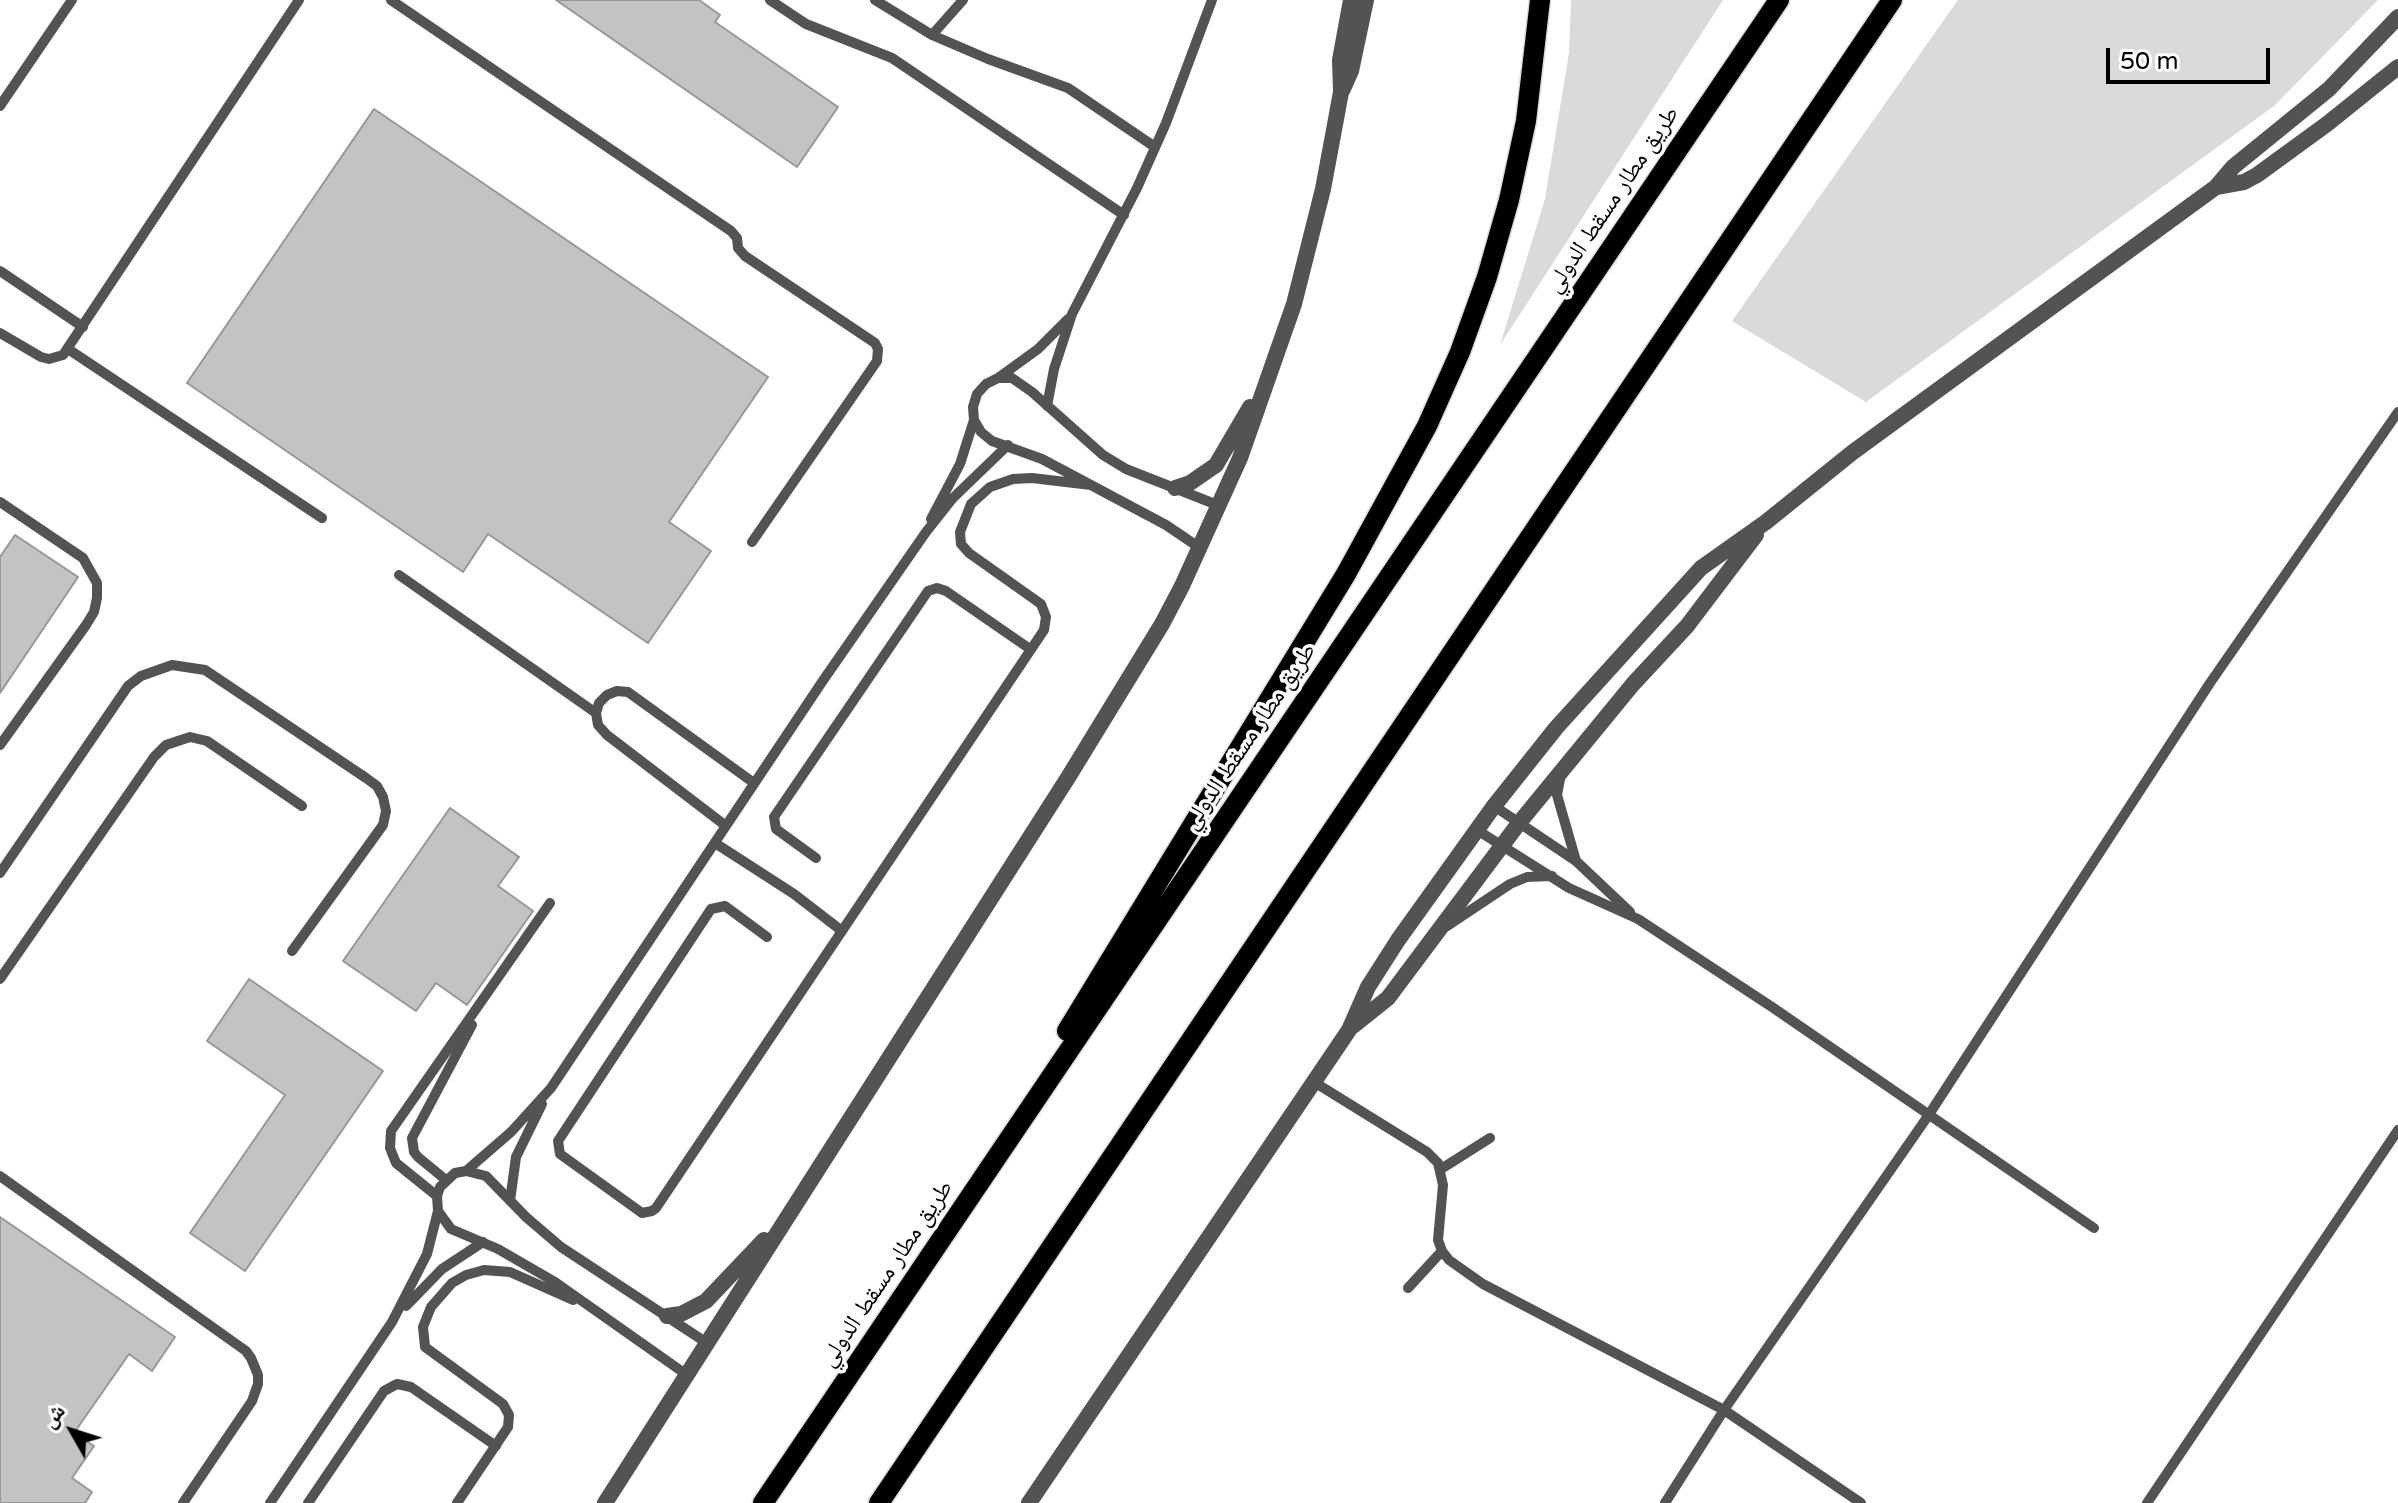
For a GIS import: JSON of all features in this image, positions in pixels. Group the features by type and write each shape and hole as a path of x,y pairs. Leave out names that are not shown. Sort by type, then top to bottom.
{"main road":[{"path":"921,1270 1346,574 1427,426 1460,352 1487,277 1509,200 1526,121 1540,0"},
{"name":"طريق مطار مسقط الدولي","path":"763,1503 1769,9 1779,0"},
{"path":"879,1503 1892,0"}],"street":[{"path":"605,1503 1116,700 1162,624 1200,548 1220,506 1276,360 1309,246 1341,92 1340,60 1351,0"},
{"path":"1341,92 1351,71 1366,0"},
{"path":"1029,1503 1349,1030 1375,976 1494,806 1574,708 1701,568 1766,522 1853,452 2216,187 2233,167 2329,89 2398,17"},
{"path":"2216,187 2244,182 2257,175 2398,67"},
{"path":"1175,488 1204,475 1216,465 1276,360"},
{"path":"1349,1030 1388,998 1519,823 1633,684 1687,626 1766,522"},
{"path":"667,1316 681,1314 706,1301 790,1213"}],"lane":[{"path":"0,106 72,0"},
{"path":"0,333 41,357 56,358 68,349 299,0"},
{"path":"391,0 731,231 745,256 875,343 877,361 752,542"},
{"path":"770,0 806,24 892,58 1124,215"},
{"path":"875,0 932,35 1068,88 1155,147"},
{"path":"932,35 963,0"},
{"path":"1047,406 1054,369 1072,314 1124,215 1155,147 1212,0"},
{"path":"0,271 83,327"},
{"path":"926,532 960,464 974,420 973,407 977,394 986,384 1038,349 1072,314"},
{"path":"68,349 322,518"},
{"path":"998,378 1012,378 1032,392 1103,455 1150,481 1220,506"},
{"path":"1665,1503 1724,1410 1928,1116 2210,683 2398,412"},
{"path":"974,420 981,432 992,441 1034,455 1166,525 1200,548"},
{"path":"510,1201 516,1157 551,1088 926,532 953,498 1008,445"},
{"path":"767,937 725,906 711,909 558,1141 560,1154 642,1213 656,1208 1044,630 1044,610 1036,599 964,549 960,532 966,514 980,494 1013,479 1032,478 1091,485"},
{"path":"0,502 83,558 97,583 94,612 0,745"},
{"path":"399,575 596,713"},
{"path":"816,858 776,829 774,817 928,591 937,588 946,591 1030,649"},
{"path":"0,873 128,686 156,669 172,665 197,667 220,677 354,769 377,786 383,797 386,811 383,825 292,951"},
{"path":"726,826 607,735 598,725 596,713 599,703 617,691 628,692 754,783"},
{"path":"0,979 154,757 166,745 190,737 207,741 302,806"},
{"path":"1561,772 1557,795 1576,861"},
{"path":"1494,806 1576,861 1638,919"},
{"path":"1477,830 1569,888 1638,919 2094,1228"},
{"path":"715,843 794,894 842,931"},
{"path":"1438,932 1510,884 1527,877 1552,876"},
{"path":"437,1196 396,1163 390,1148 391,1131 550,903"},
{"path":"446,1180 418,1157 412,1138 495,984"},
{"path":"1314,1082 1427,1152 1441,1169 1443,1185 1438,1235 1442,1251 1449,1260 1483,1284 1724,1410 1861,1503"},
{"path":"466,1171 511,1132 551,1088"},
{"path":"2147,1503 2398,1130"},
{"path":"1441,1169 1490,1138"},
{"path":"270,1503 392,1322 427,1254 438,1211 437,1196 446,1180 455,1173 466,1171 486,1176 561,1247 707,1343"},
{"path":"0,1176 246,1351 256,1366 258,1384 252,1401 183,1503"},
{"path":"438,1211 451,1229 483,1242 555,1282 687,1375"},
{"path":"392,1322 442,1269 483,1242"},
{"path":"1408,1288 1442,1251"},
{"path":"457,1503 510,1421 507,1409 425,1347 423,1327 436,1300 459,1279 475,1272 492,1270 510,1272 597,1310"},
{"path":"308,1503 384,1391 397,1384 411,1387 496,1446"}],"shaded area":[{"path":"1571,0 1723,0 1500,345 1545,199 1569,53"},
{"path":"1958,0 2378,0 2274,106 1866,402 1732,321"}],"building":[{"path":"556,0 699,0 720,15 715,22 838,107 797,167"},
{"path":"374,109 768,377 669,522 711,551 648,643 488,534 463,572 187,383"},
{"path":"15,535 78,577 0,693 0,557"},
{"path":"450,808 519,857 498,886 533,911 467,1005 436,983 416,1011 343,961"},
{"path":"249,979 383,1071 245,1271 190,1233 285,1095 207,1041"},
{"path":"0,1217 175,1337 152,1371 129,1354 74,1433 94,1446 72,1478 92,1492 85,1503 0,1503"}]}
